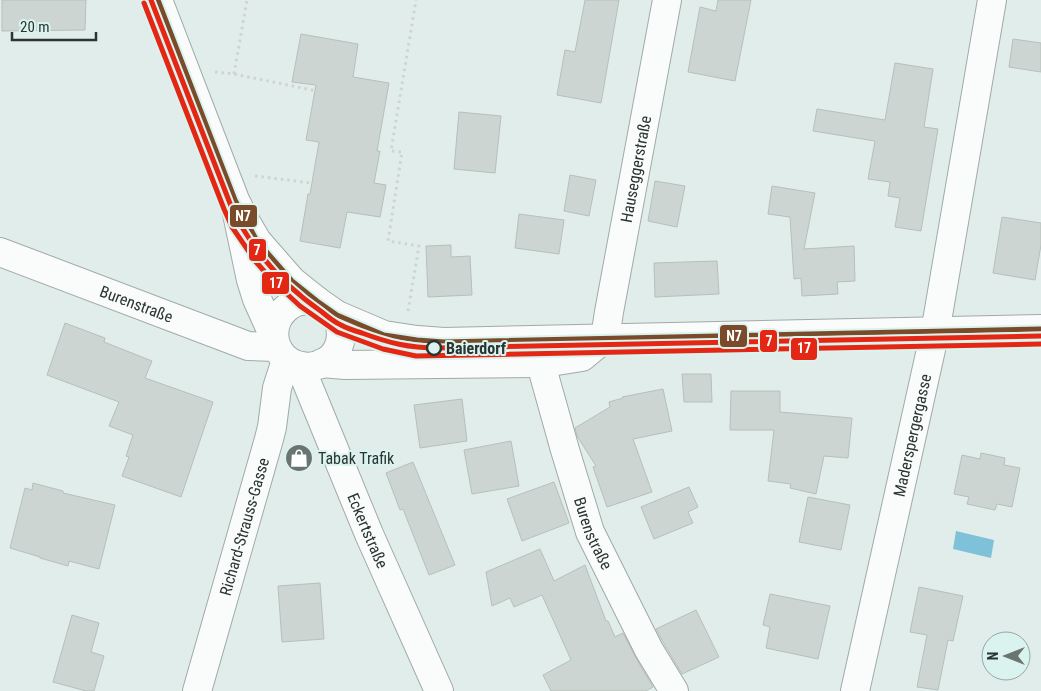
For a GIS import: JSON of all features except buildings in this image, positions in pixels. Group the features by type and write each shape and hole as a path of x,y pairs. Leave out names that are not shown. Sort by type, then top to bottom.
{"street":[{"name":"Eckertstraße","path":"158,0 235,200 246,222 257,241 292,281 327,308"},
{"name":"Hauseggerstraße","path":"605,338 608,312 667,0"},
{"name":"Maderspergergasse","path":"855,691 935,331 992,0"},
{"name":"Eckertstraße","path":"235,200 251,280 257,299 292,355 439,691"},
{"name":"Burenstraße","path":"0,252 248,346 345,365 543,352 605,338 1041,329"},
{"path":"304,300 327,308 340,325 340,342 334,355 292,355 276,320 286,307 304,300"},
{"name":"Burenstraße","path":"327,308 384,335 543,352"},
{"name":"Burenstraße","path":"543,352 544,375 590,532 649,650 674,691"},
{"name":"Richard-Strauss-Gasse","path":"197,691 269,439 277,388 292,355"}],"path":[{"path":"234,74 247,0"},
{"path":"408,316 419,246 388,241 402,152 391,151 416,0"},
{"path":"213,71 317,91"},
{"path":"254,176 319,184"}],"water":[{"path":"956,531 994,540 991,558 953,549"}],"transit line":[{"name":"7","path":"151,0 231,206 248,237 269,265 294,290 329,318 349,329 399,344 437,348 1041,336"},
{"name":"N7","path":"158,0 235,200 257,241 292,281 317,301 337,315 384,335 444,342 1041,329"},
{"name":"17","path":"144,3 232,227 256,262 273,281 300,306 337,332 383,349 416,356 1041,344"}],"place":[{"name":"Baierdorf","path":"434,348"},
{"name":"Tabak Trafik","path":"299,458"}]}
